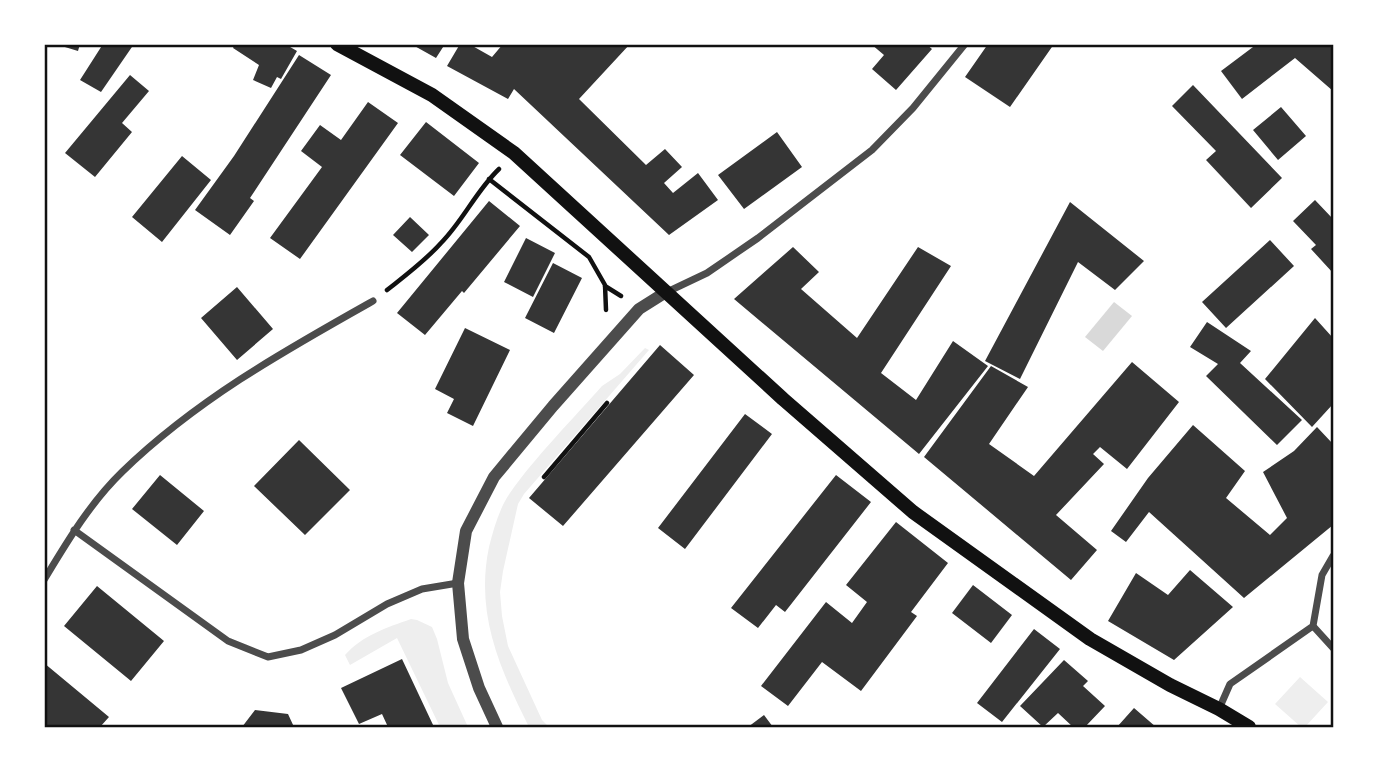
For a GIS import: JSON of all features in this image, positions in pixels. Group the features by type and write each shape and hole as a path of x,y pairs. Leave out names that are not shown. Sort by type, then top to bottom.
{"main road":[{"path":"337,44 432,95 514,153 913,512 1090,639 1249,727"}],"street":[{"path":"497,727 479,688 463,639 458,583 466,531 494,477 639,309 666,292 707,273 758,238 872,150 913,108 965,44"},
{"path":"44,580 74,530 121,473 186,415 257,367 373,301"},
{"path":"74,530 228,641 268,657 301,650 335,635 387,604 422,589 458,583"},
{"path":"1219,709 1230,684 1312,626 1322,575 1333,556"},
{"path":"1312,626 1333,649"}],"path":[{"path":"373,301 443,242 489,179 514,153"},
{"path":"489,179 589,257"},
{"path":"544,477 607,403"}],"shaded area":[{"path":"1114,302 1132,316 1103,351 1085,337"},
{"path":"645,348 649,350 518,504 500,592 508,646 542,720 549,727 529,727 500,662 488,618 486,572 495,526 506,499 554,438 602,386 620,374"},
{"path":"411,619 432,627 448,683 468,727 440,727 397,638 350,665 345,655 359,642"},
{"path":"1300,677 1328,702 1305,727 1301,727 1275,704"}],"building":[{"path":"55,44 80,44 78,51"},
{"path":"103,44 134,44 101,92 80,80"},
{"path":"235,44 285,44 297,51 281,79 277,77 271,88 253,80 259,65 233,48"},
{"path":"411,44 445,44 436,58"},
{"path":"460,44 469,44 492,57 503,44 630,44 579,99 646,165 665,149 682,167 664,183 673,193 698,173 718,200 669,235 514,89 508,99 447,66"},
{"path":"871,44 926,44 932,49 896,90 872,69 884,55"},
{"path":"988,44 1054,44 1010,107 965,77"},
{"path":"1257,44 1333,44 1333,91 1295,58 1242,99 1221,71"},
{"path":"299,55 331,75 250,198 254,201 230,235 195,210 234,156"},
{"path":"130,75 149,91 122,123 132,132 95,177 65,153"},
{"path":"1193,85 1282,178 1251,208 1206,160 1216,151 1172,106"},
{"path":"368,102 398,123 300,259 270,238 322,167 301,151 320,125 341,140"},
{"path":"1281,107 1306,136 1278,160 1253,130"},
{"path":"426,122 479,163 454,196 400,155"},
{"path":"777,132 802,167 744,209 718,175"},
{"path":"182,156 211,180 162,242 132,217"},
{"path":"1315,200 1333,219 1333,273 1311,249 1316,245 1293,221"},
{"path":"489,201 520,226 425,335 397,313"},
{"path":"1070,202 1144,261 1115,290 1078,262 1020,379 985,361"},
{"path":"410,217 429,235 412,252 393,235"},
{"path":"526,238 555,253 533,297 504,282"},
{"path":"1270,240 1294,266 1226,328 1202,302"},
{"path":"793,247 819,272 801,289 857,338 918,247 951,266 881,373 916,400 953,341 988,366 919,454 734,299"},
{"path":"553,263 582,278 554,333 525,318"},
{"path":"237,287 273,329 237,360 201,318"},
{"path":"1315,318 1333,338 1333,404 1312,427 1265,379"},
{"path":"1207,322 1251,351 1240,363 1302,420 1277,445 1206,376 1218,364 1190,347"},
{"path":"465,328 510,350 473,426 447,413 454,399 435,389"},
{"path":"660,345 694,375 563,526 529,498"},
{"path":"1132,362 1179,402 1127,469 1100,447 1093,454 1104,464 1056,515 1097,550 1071,580 924,457 991,366 1028,387 989,444 1034,476"},
{"path":"745,414 772,434 685,549 658,528"},
{"path":"1193,425 1245,471 1226,498 1270,535 1287,518 1263,472 1294,451 1317,427 1333,444 1333,525 1244,598 1149,512 1126,542 1111,531 1148,478"},
{"path":"299,440 350,490 305,535 254,486"},
{"path":"160,475 204,511 177,545 132,509"},
{"path":"836,475 871,502 785,612 776,605 758,628 731,608"},
{"path":"896,522 948,563 911,612 917,616 861,691 822,662 788,706 761,686 826,602 852,623 867,602 846,585"},
{"path":"1190,570 1233,607 1174,660 1108,621 1136,573 1168,595"},
{"path":"973,585 1012,615 991,643 952,613"},
{"path":"97,586 164,641 131,681 64,626"},
{"path":"1034,629 1060,649 1002,722 977,703"},
{"path":"402,659 434,727 388,727 382,714 359,724 341,688"},
{"path":"1064,660 1088,681 1083,686 1105,706 1085,727 1073,727 1058,713 1043,727 1020,706"},
{"path":"44,663 109,717 100,727 44,727"},
{"path":"1134,708 1156,727 1117,727"},
{"path":"255,710 288,714 294,727 242,727"},
{"path":"764,715 773,727 748,727"}]}
